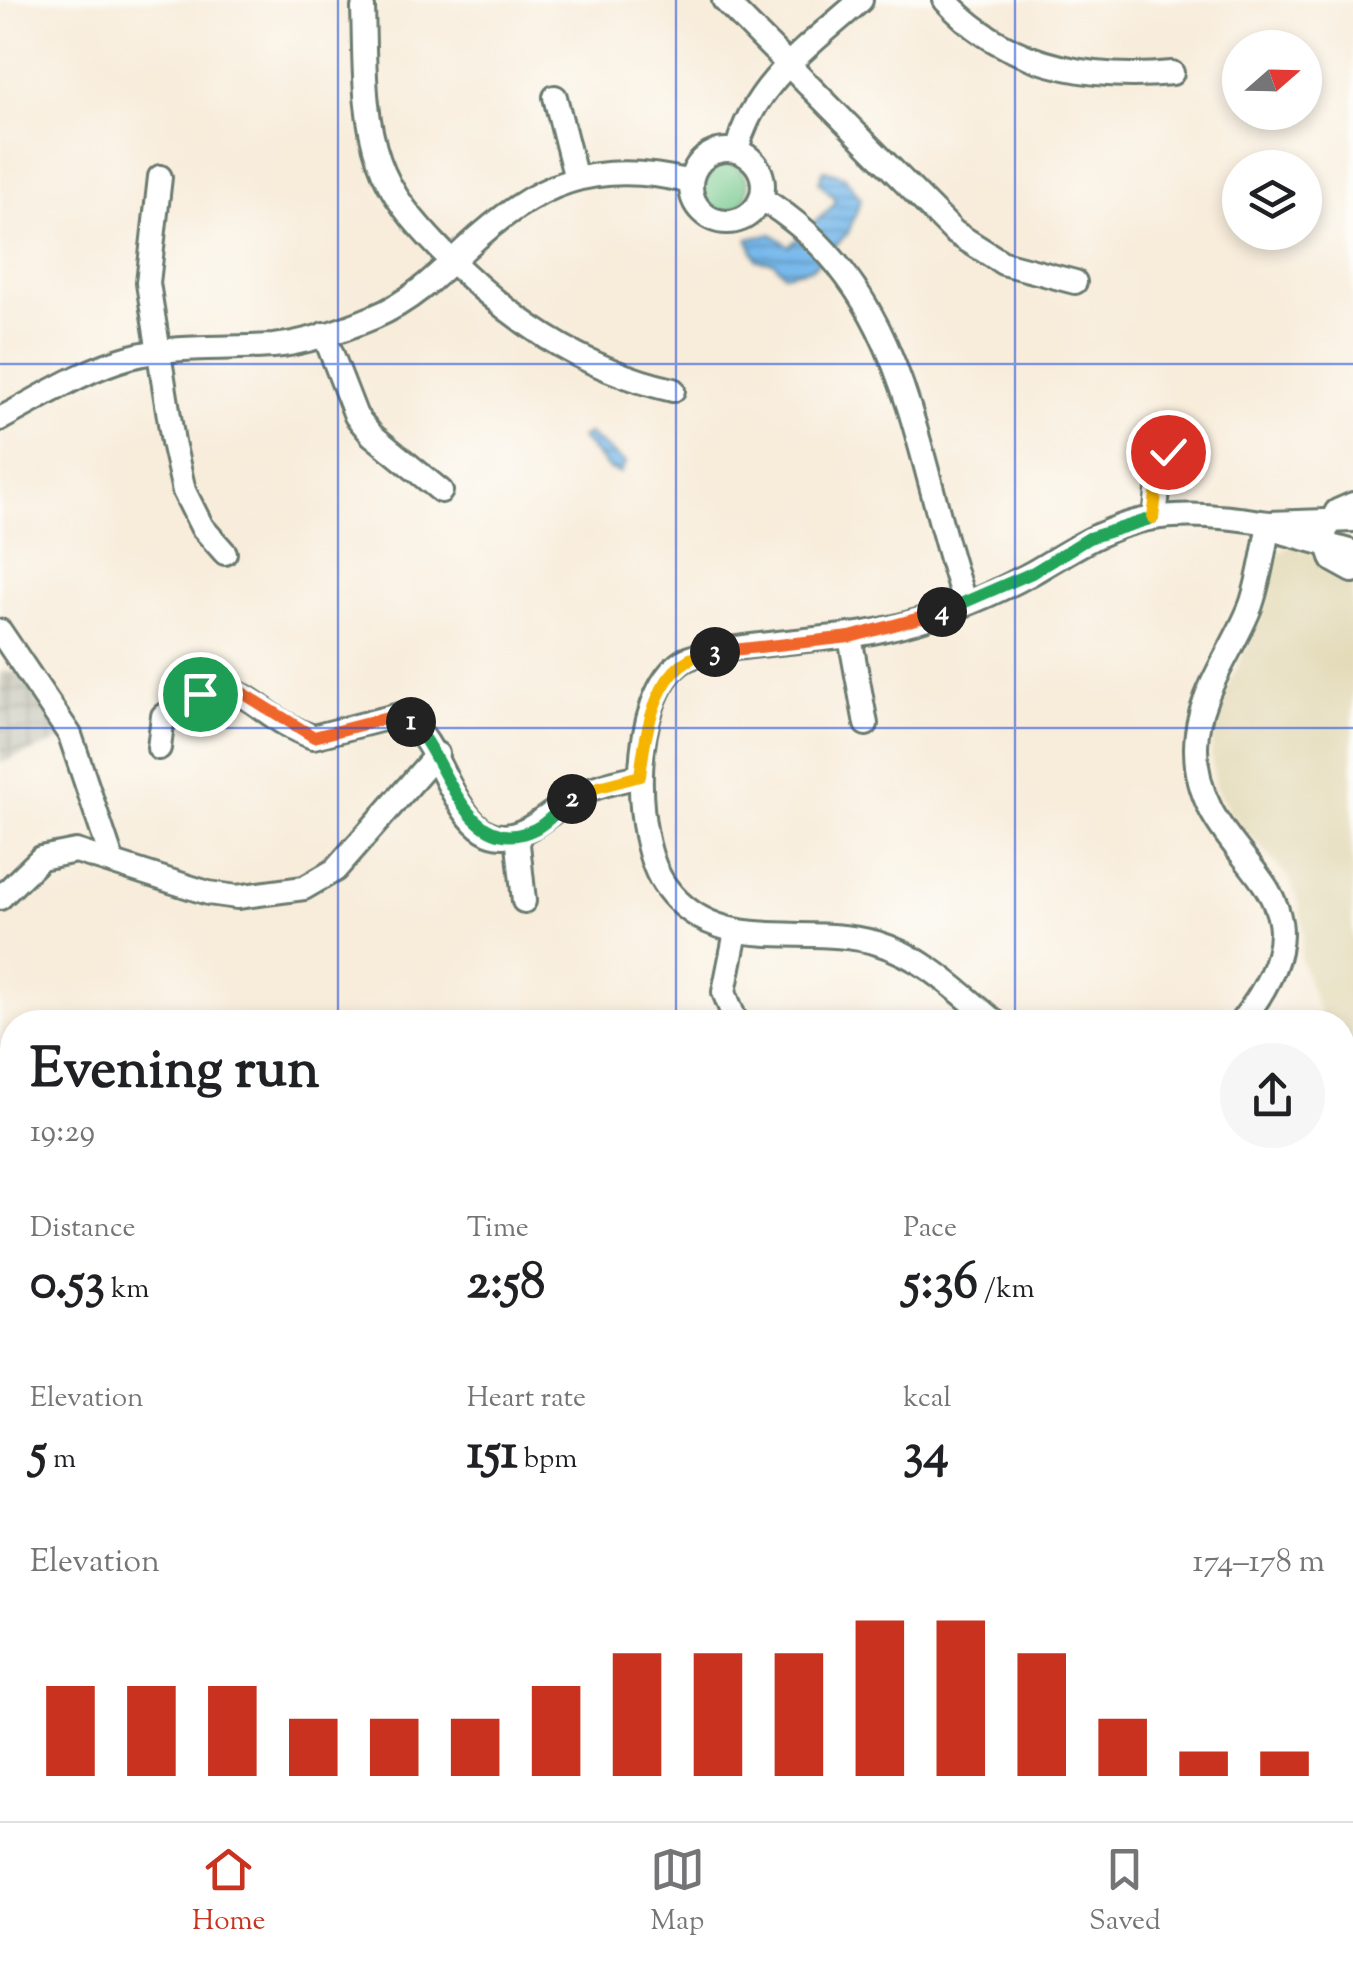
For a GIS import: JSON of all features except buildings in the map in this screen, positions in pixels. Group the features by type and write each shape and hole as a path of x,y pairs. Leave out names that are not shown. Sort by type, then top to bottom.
{"street":[{"path":"724,0 954,232 1003,263 1075,282"},
{"path":"737,150 752,107 788,66 861,0"},
{"path":"945,0 991,40 1032,60 1090,74 1172,73"},
{"path":"363,8 367,100 378,159 403,208 452,261 511,315 595,366 673,390"},
{"path":"555,97 576,180"},
{"path":"737,150 760,170 762,199 747,217 736,222 713,220 696,204 691,182 707,156 737,150"},
{"path":"0,419 106,365 158,352 276,346 324,334 403,303 524,198 576,180 616,173 691,182"},
{"path":"160,177 148,283 158,352 184,491 202,527 225,553"},
{"path":"762,199 804,228 830,253 872,313 893,358 965,604"},
{"path":"324,334 356,416 372,435 441,491"},
{"path":"1155,518 1160,463"},
{"path":"1325,542 1353,504"},
{"path":"981,1010 920,962 879,943 836,936 736,932 704,921 664,886 643,832 640,776 658,698 676,653 850,637 965,604 1032,573 1089,538 1155,518 1204,516 1268,523 1342,520"},
{"path":"1268,523 1289,535 1353,552"},
{"path":"1250,1010 1276,978 1290,937 1289,917 1276,883 1211,811 1198,776 1196,742 1201,711 1251,603 1268,523"},
{"path":"1325,542 1333,560 1353,571"},
{"path":"4,637 70,734 112,860"},
{"path":"850,637 866,724"},
{"path":"158,748 163,716 178,704 218,690 238,690 314,737 403,714 437,754 465,812 490,830 517,835 546,822 576,796 640,776"},
{"path":"0,898 30,866 56,853 91,853 160,881 208,893 237,897 304,888 335,870 437,754"},
{"path":"517,835 524,900"},
{"path":"731,1010 724,992 736,932"}],"shaded area":[{"path":"1291,545 1314,554 1337,576 1353,580 1353,1010 1319,1010 1300,958 1303,931 1299,903 1288,877 1228,811 1215,783 1211,754 1218,707 1263,613 1278,554"},
{"path":"0,672 20,673 66,739 0,763"}],"green space":[{"path":"724,163 741,170 748,187 741,204 724,211 707,204 700,187 707,170"}],"water":[{"path":"824,170 844,176 861,199 848,233 812,268 784,274 774,262 757,260 748,239 772,234 789,246 834,205 836,199 819,182"},
{"path":"588,434 625,463 620,473 610,470 581,438"}],"route":[{"path":"200,694 238,690 314,737 403,714 430,742 465,812 490,830 517,835 546,822 576,796 640,776 646,736 658,698 668,677 682,662 708,652 813,643 881,630 965,604 1032,573 1089,538 1155,518 1160,463 1167,460 1168,452"}]}
